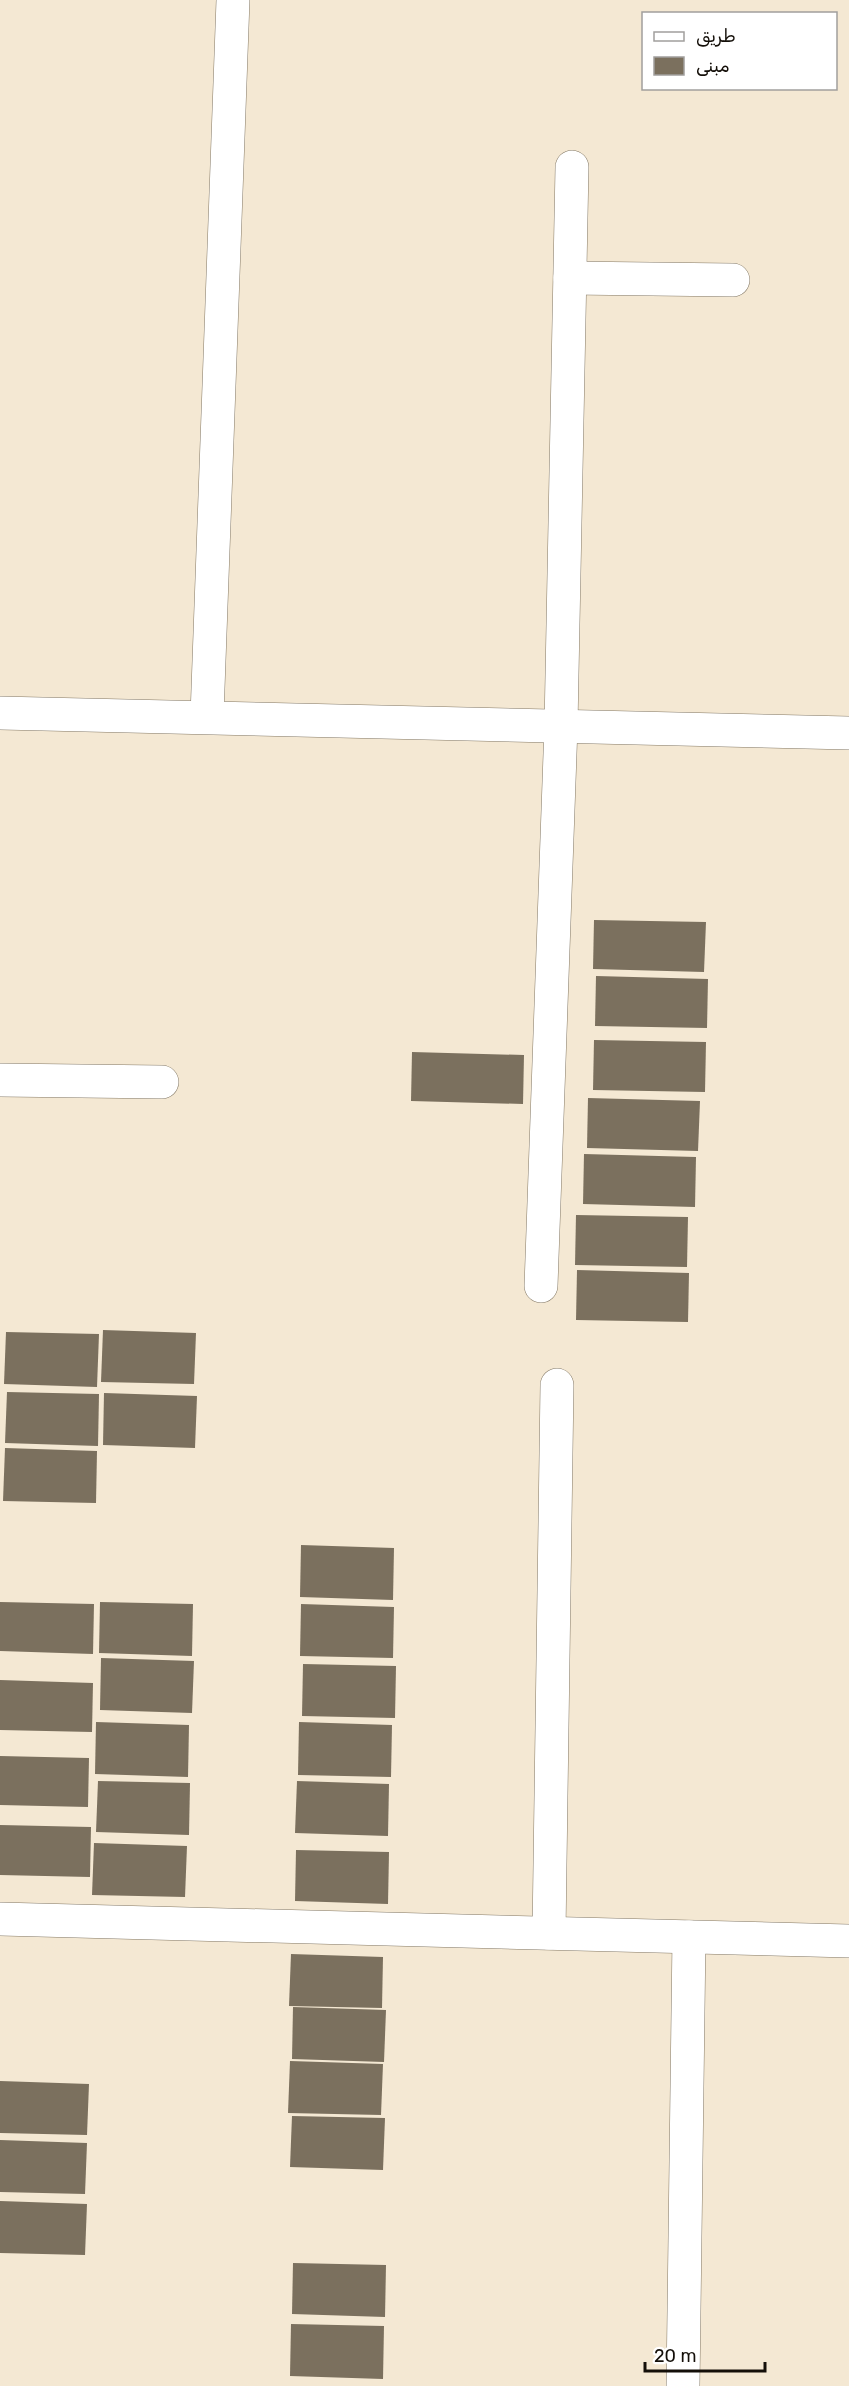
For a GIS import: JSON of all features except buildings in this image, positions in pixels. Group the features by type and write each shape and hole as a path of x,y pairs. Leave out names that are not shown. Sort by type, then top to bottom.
{"street":[{"path":"207,716 233,0"},
{"path":"541,1286 561,726 572,167"},
{"path":"570,278 733,279"},
{"path":"0,713 207,716 849,733"},
{"path":"0,1080 162,1082"},
{"path":"549,1933 557,1385"},
{"path":"0,1919 849,1941"},
{"path":"683,2386 689,1937"}]}
